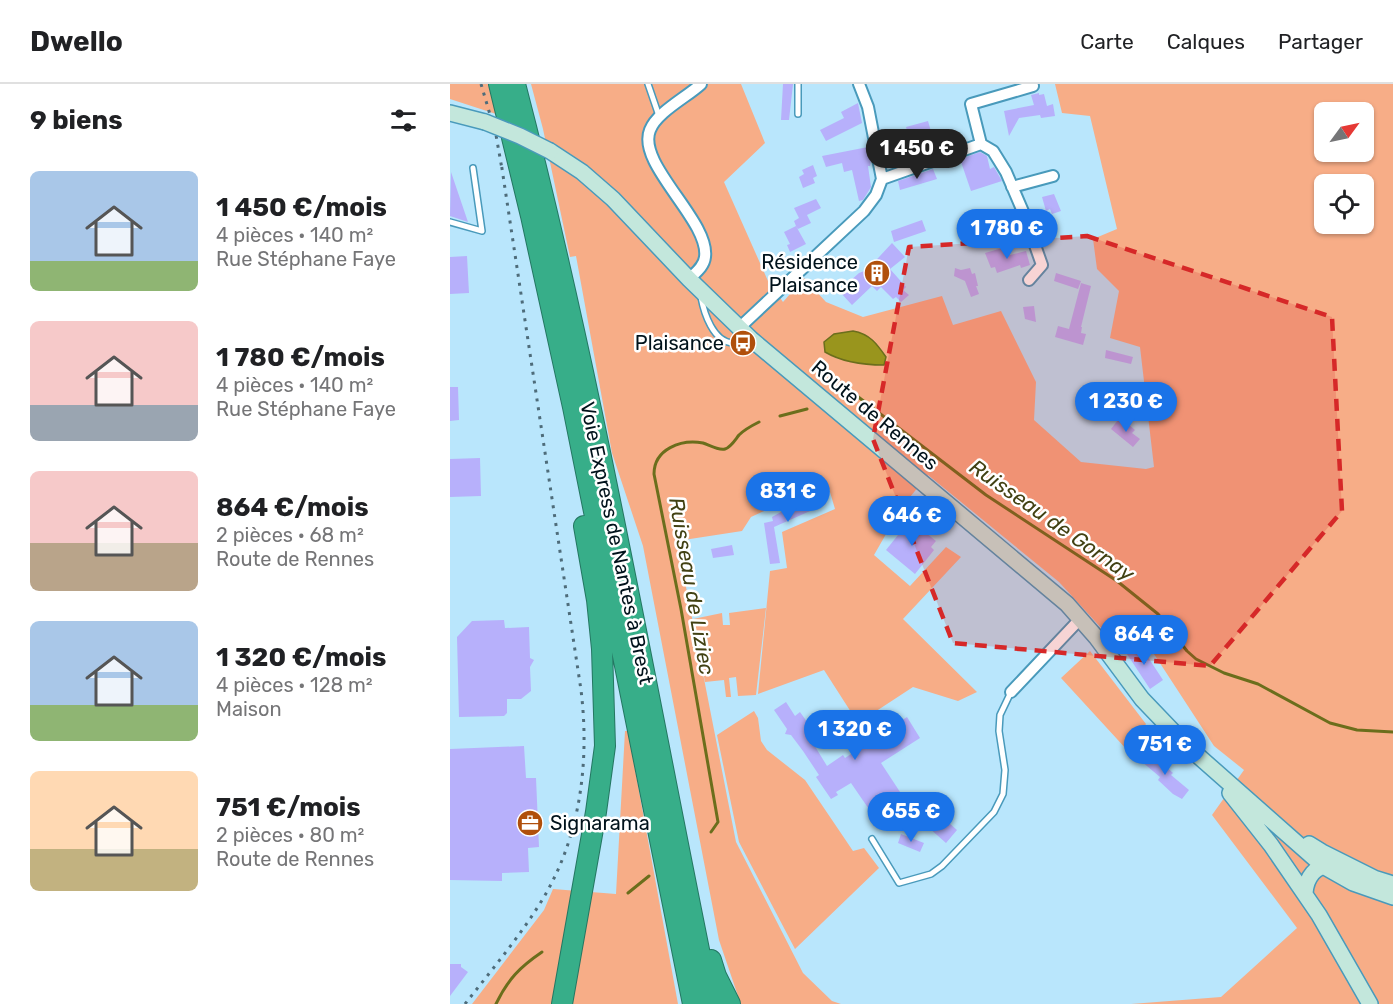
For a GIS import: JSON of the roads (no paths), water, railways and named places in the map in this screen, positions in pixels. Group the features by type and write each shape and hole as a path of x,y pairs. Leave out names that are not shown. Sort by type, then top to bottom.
{"highway":[{"name":"Voie Express de Nantes à Brest","path":"499,84 573,407 693,1004"},
{"name":"Voie Express de Nantes à Brest","path":"515,84 579,358 710,1004"},
{"path":"562,1004 601,781 605,725 602,649 597,600 567,426 573,407"},
{"path":"690,905 701,919 716,976 730,1004"}],"main road":[{"name":"Route de Rennes","path":"450,112 485,122 520,136 582,172 613,199 694,284 751,339 1067,604 1157,716 1210,767 1323,866 1353,883 1393,897"},
{"path":"1210,767 1217,780 1271,845 1320,915 1370,1004"},
{"name":"Route de Rennes","path":"1270,818 1322,852 1376,879"},
{"name":"Route de Rennes","path":"1323,866 1338,867 1393,884"},
{"path":"1305,893 1306,881 1312,873 1323,866"},
{"path":"1320,915 1313,897 1313,890 1320,880 1330,877 1353,883"}],"street":[{"path":"694,284 705,260 705,245 650,150 648,140 650,129 659,116 701,84"},
{"path":"739,328 864,211 876,195 882,179 868,107 859,84"},
{"path":"1029,280 1042,265 1006,172 993,152 981,144 971,104 1033,86"},
{"path":"882,179 981,144"},
{"path":"1012,187 1053,176"},
{"path":"1011,692 1080,619"}],"lane":[{"path":"648,84 659,116"},
{"path":"798,84 798,114"},
{"path":"450,222 482,231 474,168"},
{"path":"694,284 704,313 724,341 734,343 751,339"},
{"path":"872,839 899,883 931,874 942,866 994,812 1003,794 1005,770 999,730 1000,715 1011,692"}],"waterway":[{"name":"Ruisseau de Gornay","path":"857,396 986,495 1117,581 1158,614 1196,659 1224,673 1258,684 1330,723 1357,730 1393,732"},
{"name":"Ruisseau de Liziec","path":"780,416 807,409"},
{"name":"Ruisseau de Liziec","path":"711,832 718,822 681,609 654,474 655,465 664,452 678,444 695,442 725,449 744,431 759,422"},
{"name":"Ruisseau de Liziec","path":"628,893 649,876"},
{"name":"Ruisseau de Liziec","path":"496,1004 515,974 542,952"}],"railway":[{"path":"481,84 496,135 502,169"},
{"path":"465,1004 522,931 553,880 573,828 579,801 584,746 581,690 501,162"}],"place":[{"name":"Résidence Plaisance","path":"877,273"},
{"name":"Plaisance","path":"743,343"},
{"name":"Signarama","path":"530,823"}]}
